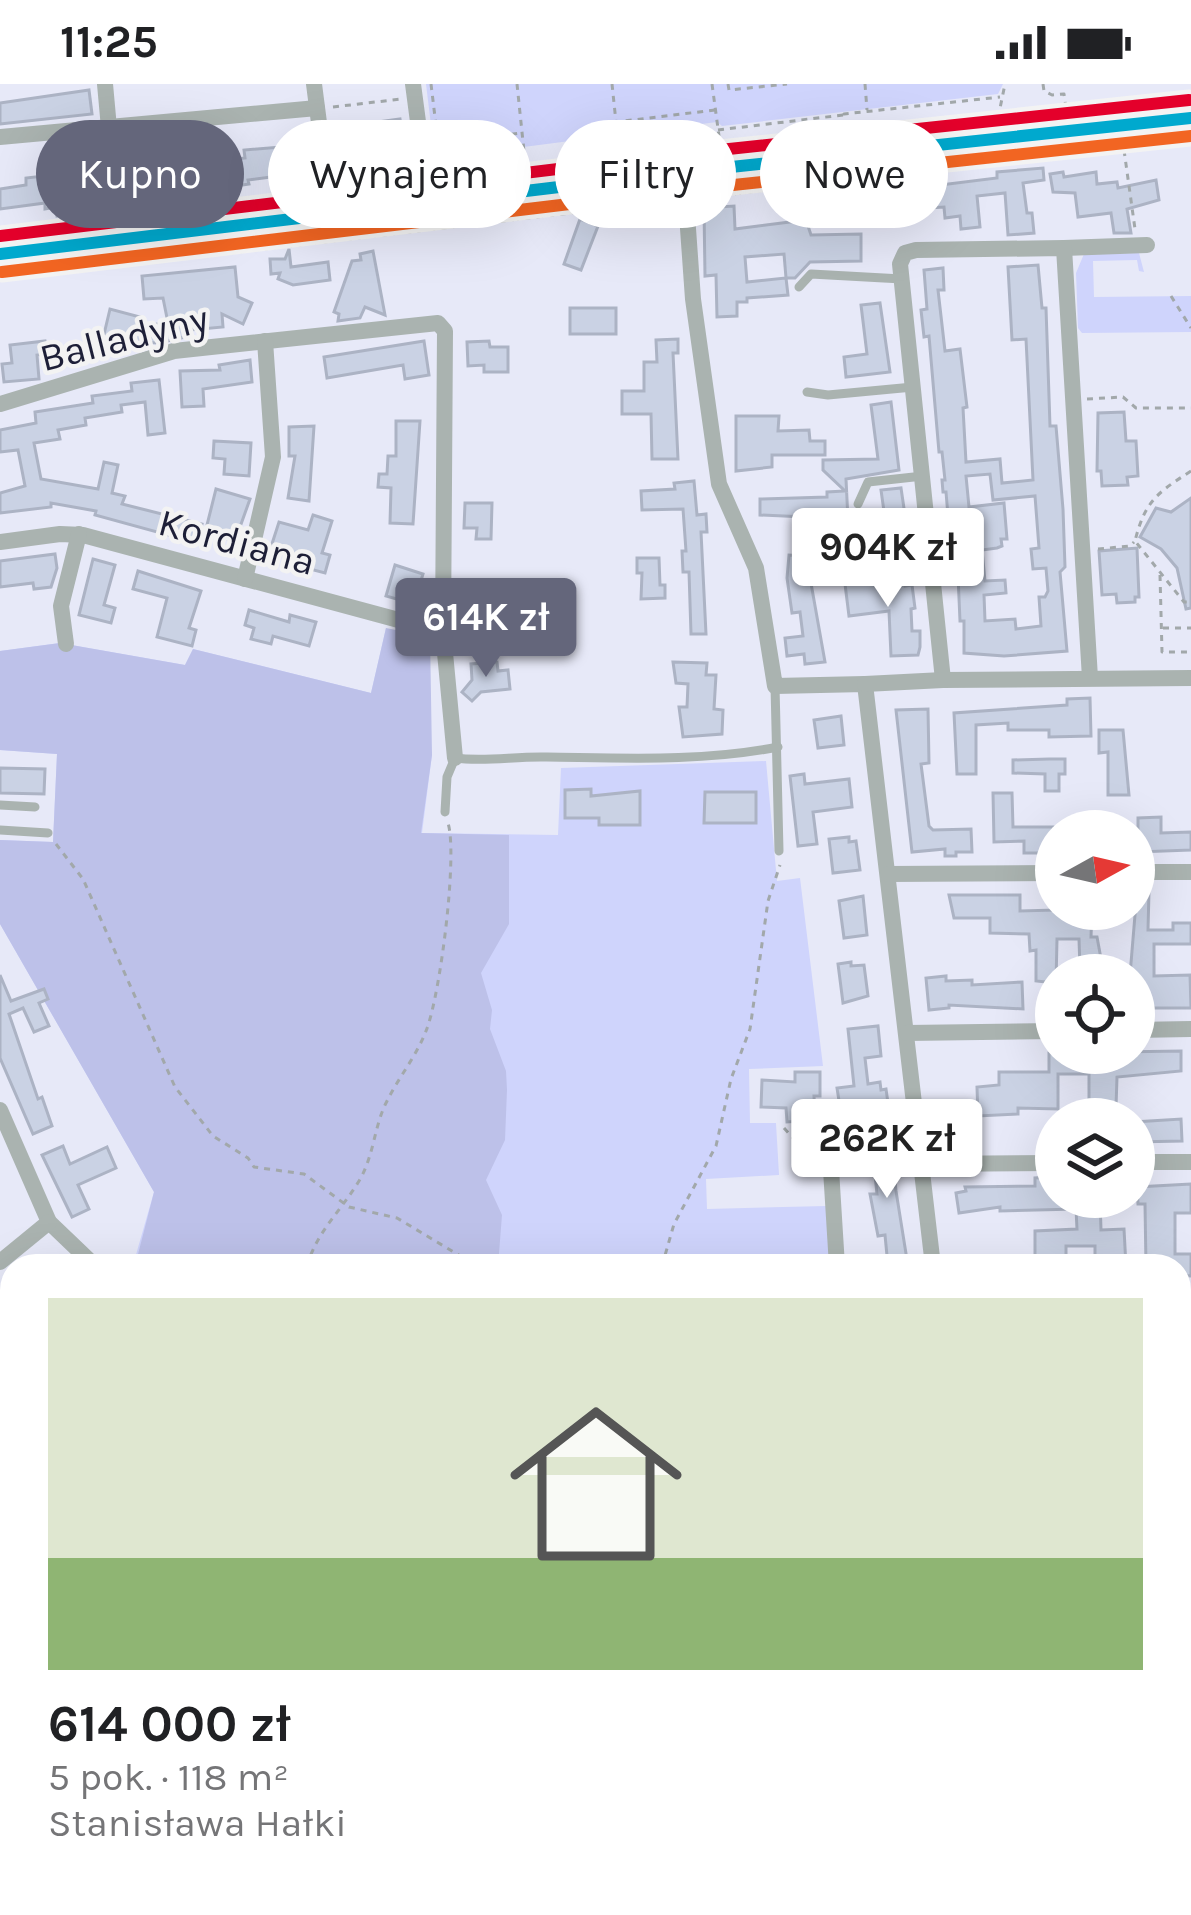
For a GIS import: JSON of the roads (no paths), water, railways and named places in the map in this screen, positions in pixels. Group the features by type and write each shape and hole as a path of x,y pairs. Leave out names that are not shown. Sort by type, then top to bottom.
{"street":[{"path":"105,84 108,120"},
{"path":"314,84 319,120"},
{"path":"192,120 317,108"},
{"path":"736,166 1191,118"},
{"path":"0,137 36,134"},
{"path":"0,254 268,223"},
{"path":"688,228 719,484 756,568 775,686 1191,678"},
{"path":"943,680 902,279 905,253 1142,245"},
{"path":"1064,248 1090,678"},
{"name":"Balladyny","path":"0,404 174,351 438,323 445,331 442,632"},
{"name":"Balladyny","path":"245,579 273,457 265,341"},
{"path":"66,644 61,606 79,534"},
{"name":"Kordiana","path":"0,542 79,534 442,632"},
{"path":"442,632 454,758"},
{"path":"865,684 932,1254"},
{"path":"1155,872 1191,872"},
{"path":"887,874 1035,873"},
{"path":"1155,1030 1191,1029"},
{"path":"907,1033 1035,1031"},
{"path":"0,1110 49,1222 82,1254"},
{"path":"827,1121 836,1254"},
{"path":"1155,1162 1191,1162"},
{"path":"923,1164 1035,1163"},
{"path":"10,1254 49,1222"}],"lane":[{"path":"799,287 811,274 902,279"},
{"path":"807,392 828,395 913,387"},
{"path":"858,504 868,482 922,476"},
{"path":"840,569 932,568"},
{"path":"775,686 779,851"},
{"path":"445,812 447,777 454,758 652,759 778,748"},
{"path":"0,805 35,807"},
{"path":"0,830 48,833"}]}
